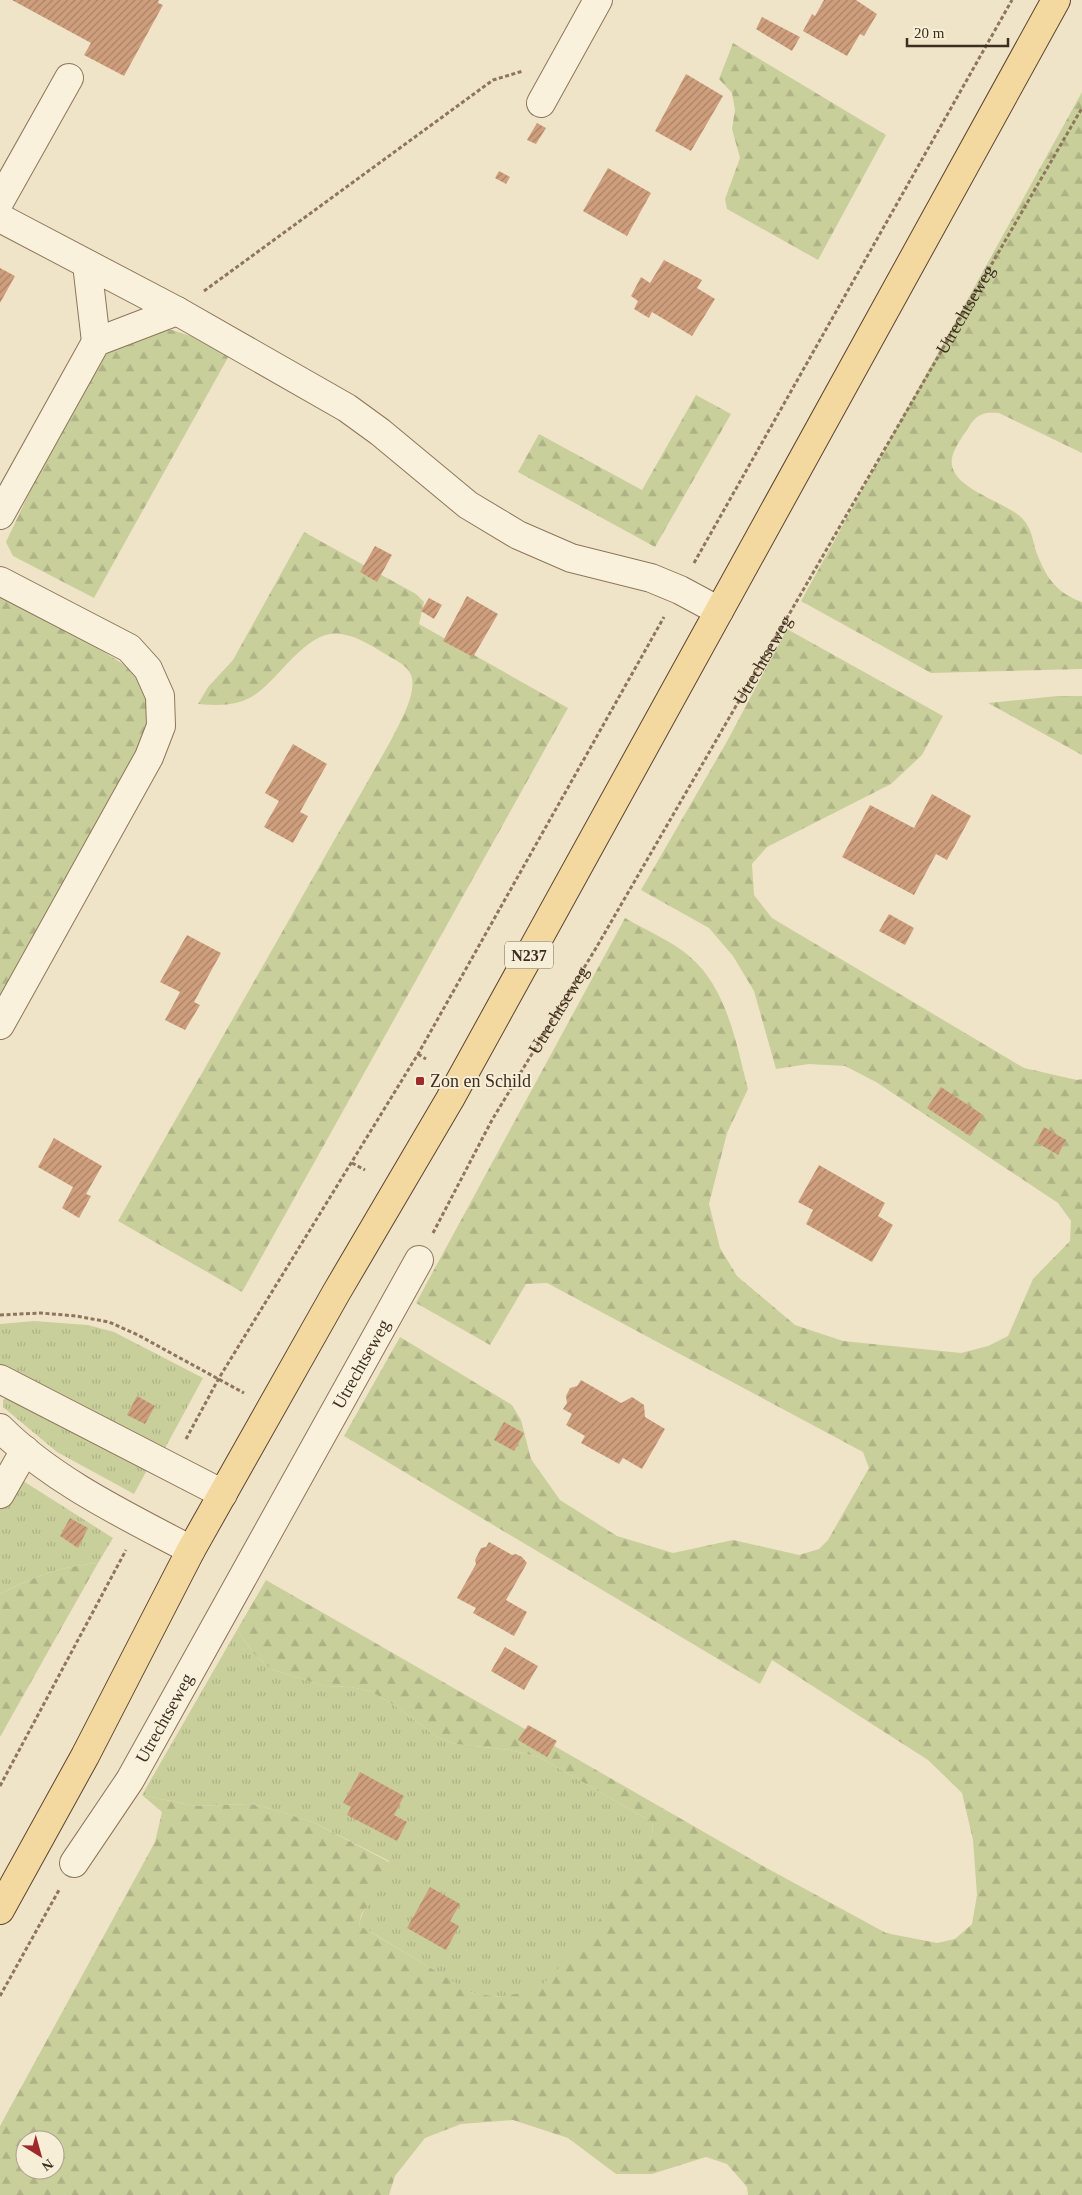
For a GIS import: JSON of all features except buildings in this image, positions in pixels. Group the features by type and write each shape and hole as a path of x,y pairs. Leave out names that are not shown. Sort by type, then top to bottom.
{"main road":[{"name":"N237","path":"0,1910 85,1756 191,1550 336,1293 450,1099 1056,0"}],"street":[{"path":"541,103 598,0"},
{"path":"0,201 69,78"},
{"path":"0,218 177,311 347,408 380,432 468,505 518,535 571,558 652,578 680,590 719,611"},
{"path":"0,516 96,342 87,264"},
{"path":"96,342 177,311"},
{"path":"0,581 129,648 148,669 160,696 161,726 149,757 0,1024"},
{"name":"Utrechtseweg","path":"74,1863 130,1780 420,1260"},
{"path":"0,1379 223,1494"},
{"path":"0,1428 48,1468 140,1523 191,1550"},
{"path":"0,1494 25,1450"}],"path":[{"path":"171,1466 219,1378 418,1054 1012,0"},
{"path":"177,311 493,80 564,59"},
{"name":"Utrechtseweg","path":"420,1260 492,1120 596,948 1082,108"},
{"path":"418,1054 426,1059"},
{"path":"352,1163 364,1170"},
{"path":"0,1314 41,1313 76,1316 109,1322 138,1334 219,1378"},
{"path":"0,1786 140,1523"},
{"path":"0,1996 74,1863"}],"green space":[{"path":"733,43 886,135 818,260 727,209 725,199 740,158 732,129 735,110 732,93 719,79"},
{"path":"1082,92 1082,453 999,413 990,413 979,416 970,425 953,454 952,466 958,477 967,486 1019,515 1026,523 1032,535 1037,554 1049,578 1059,589 1082,602 1082,669 931,673 801,601"},
{"path":"134,328 172,330 197,338 230,354 94,598 13,556 6,542 29,493 102,357 115,341"},
{"path":"696,395 731,414 655,547 518,472 539,434 642,490"},
{"path":"304,532 416,594 424,602 419,624 568,708 242,1292 118,1221 390,742 410,700 412,691 411,675 403,665 361,640 341,634 329,634 306,646 265,687 249,698 228,704 198,704 208,687 233,660"},
{"path":"0,586 142,676 155,717 0,997"},
{"path":"787,629 943,716 922,755 891,784 767,847 752,864 754,895 772,918 1024,1068 1077,1080 1082,1079 1082,2195 748,2195 747,2187 727,2164 706,2157 652,2174 616,2174 568,2138 513,2120 461,2124 425,2138 395,2176 389,2195 0,2195 0,2126 155,1842 162,1812 142,1795 195,1806 251,1804 282,1812 315,1823 389,1862 380,1884 361,1915 359,1925 472,1993 498,1997 521,1993 542,1985 588,1938 653,1832 652,1822 539,1757 510,1750 456,1744 437,1737 394,1705 370,1691 351,1687 324,1686 271,1669 255,1655 237,1630 266,1580 763,1866 886,1933 937,1943 955,1939 972,1924 977,1895 973,1840 962,1793 928,1760 772,1660 760,1684 344,1436 400,1337 512,1405 521,1420 531,1459 560,1500 617,1536 673,1553 733,1540 799,1555 819,1549 828,1540 869,1468 863,1452 547,1283 526,1284 490,1345 416,1303 625,918 666,940 688,955 701,968 721,999 734,1035 748,1089 727,1133 709,1204 720,1248 737,1276 795,1325 843,1341 961,1353 988,1346 1008,1336 1033,1279 1070,1241 1071,1221 1058,1203 876,1082 845,1066 809,1064 776,1069 754,991 733,956 709,928 641,890 725,745"},
{"path":"1057,696 1082,696 1082,755 988,703"},
{"path":"34,1321 88,1325 114,1332 203,1378 163,1452 0,1370 0,1324"},
{"path":"9,1396 147,1470 134,1494 57,1452 3,1407 3,1400"},
{"path":"0,1463 9,1472 113,1538 98,1563 48,1573 0,1594"},
{"path":"98,1563 0,1737 0,1594 48,1573"},
{"path":"237,1630 255,1655 271,1669 324,1686 351,1687 370,1691 394,1705 437,1737 456,1744 510,1750 539,1757 652,1822 653,1832 605,1915 576,1954 560,1971 543,1985 518,1995 499,1997 469,1992 359,1925 365,1908 389,1861 315,1823 282,1812 251,1804 195,1806 142,1795"}],"place":[{"name":"Zon en Schild","path":"420,1081"}]}
